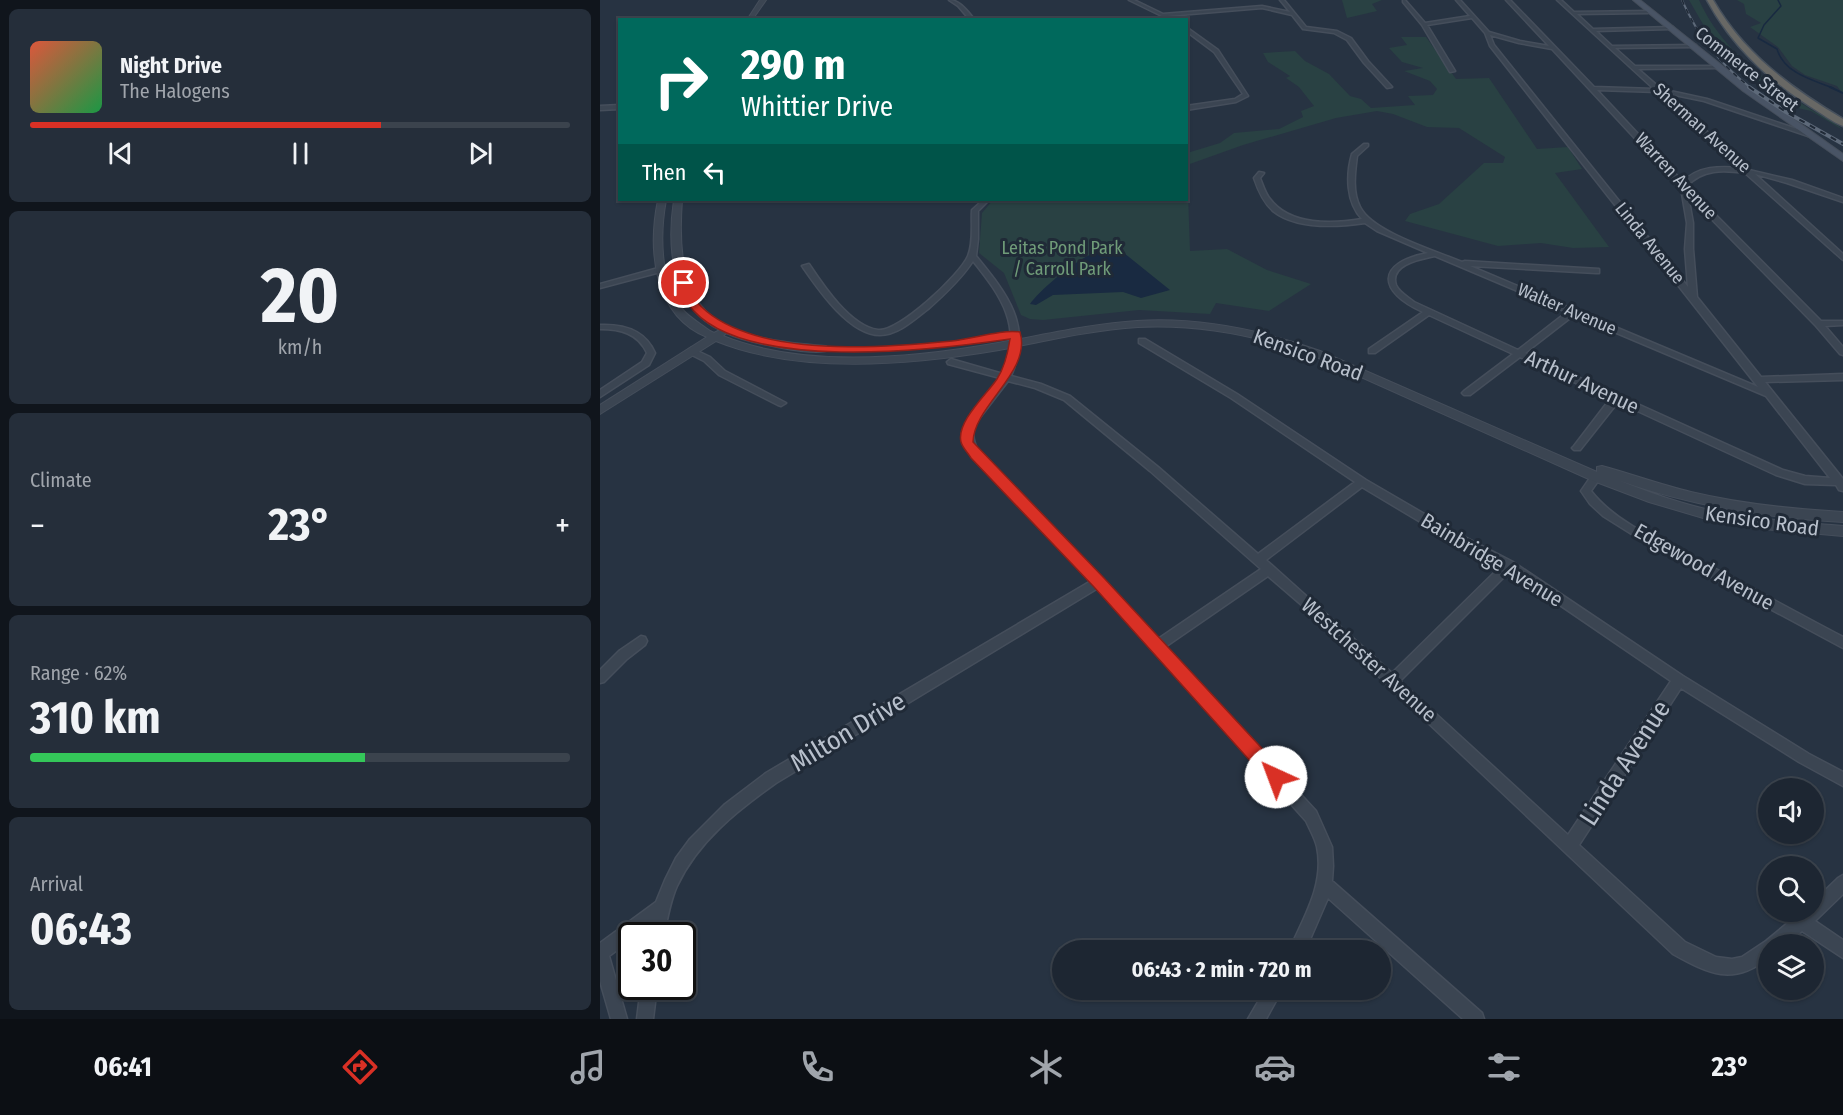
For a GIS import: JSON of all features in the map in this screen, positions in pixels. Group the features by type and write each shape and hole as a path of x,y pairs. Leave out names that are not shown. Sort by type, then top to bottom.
{"highway":[{"path":"1710,0 1730,32 1761,66 1792,91 1843,121"},
{"path":"1716,0 1734,30 1764,63 1843,121"}],"main road":[{"name":"Commerce Street","path":"1635,0 1719,68 1843,159"}],"street":[{"path":"750,18 763,0"},
{"path":"951,0 971,18"},
{"path":"1131,0 1167,18"},
{"name":"Linda Avenue","path":"1458,0 1841,484"},
{"name":"Warren Avenue","path":"1508,0 1683,186 1819,324 1843,352"},
{"name":"Sherman Avenue","path":"1559,0 1843,258"},
{"path":"760,18 772,1"},
{"path":"1404,1 1424,24 1452,71"},
{"path":"1283,2 1307,29 1335,32 1349,39 1389,87"},
{"path":"758,8 767,7"},
{"path":"1162,15 1262,7 1292,14"},
{"path":"1573,12 1648,12"},
{"path":"1424,24 1472,17"},
{"path":"1593,30 1671,28"},
{"path":"1188,30 1216,51 1246,95 1236,100 1188,108"},
{"path":"1486,33 1553,48"},
{"path":"1612,47 1694,46"},
{"path":"1635,68 1719,68"},
{"path":"1591,88 1661,92 1731,107 1810,135"},
{"path":"600,108 618,106"},
{"path":"1261,172 1257,178 1266,200 1282,213 1320,224 1365,221 1354,204 1353,162 1354,155 1366,145"},
{"path":"1694,297 1689,249 1690,223 1683,186 1699,173 1747,170 1843,200"},
{"name":"Kensico Road","path":"662,201 657,235 670,296 676,308 690,322 714,337 741,347 768,353 850,359 937,355 1092,321 1143,316 1194,317 1253,326 1319,346 1589,465 1647,486 1738,508 1843,517"},
{"name":"Kensico Road","path":"678,201 675,232 680,264 692,303 704,316 728,329 752,338 785,345 845,350 1016,339 1148,324 1199,326 1259,335 1326,357 1640,495 1710,515 1782,527 1843,531"},
{"path":"806,266 839,309 864,326 881,334 888,333 922,312 937,299 972,256 975,210 985,201"},
{"name":"Walter Avenue","path":"1365,221 1379,230 1770,395"},
{"name":"Arthur Avenue","path":"1437,254 1401,263 1394,268 1391,275 1393,286 1399,296 1427,313 1520,353 1780,473 1805,480 1841,484"},
{"path":"972,256 1001,293 1010,311 1016,339 1005,377 971,422 967,430 967,443 975,455 1099,582 1311,816 1325,850 1325,885 1319,906 1302,940"},
{"path":"1456,262 1596,272"},
{"path":"600,286 680,264"},
{"path":"1467,393 1574,312"},
{"path":"1372,351 1427,313"},
{"path":"1819,324 1843,323"},
{"path":"600,327 611,327 635,333 642,337 651,354 646,363 600,394"},
{"path":"600,411 728,329"},
{"name":"Bainbridge Avenue","path":"1142,341 1226,391 1362,482 1453,536 1509,565 1679,680 1804,758 1843,779"},
{"path":"691,351 707,360 722,374 781,403"},
{"name":"Westchester Avenue","path":"951,362 1038,386 1067,398 1258,560 1393,680 1679,948 1699,959 1721,966 1740,966 1758,954"},
{"path":"1758,380 1843,377"},
{"path":"1576,448 1616,398"},
{"name":"Edgewood Avenue","path":"1596,477 1586,491 1590,499 1604,511 1843,643"},
{"path":"1258,560 1362,482"},
{"path":"1393,680 1509,565"},
{"path":"1156,646 1268,570"},
{"name":"Milton Drive","path":"658,922 660,908 672,879 685,858 710,825 736,803 771,778 1099,582"},
{"path":"600,678 641,641"},
{"name":"Linda Avenue","path":"1570,846 1679,680"},
{"path":"1824,901 1843,883"},
{"path":"1325,885 1476,1019"},
{"path":"619,1019 600,952 660,908"},
{"path":"1786,934 1800,922"},
{"path":"1816,922 1843,950"},
{"path":"645,1019 647,1000"},
{"path":"1256,1019 1268,1000"}],"green space":[{"path":"1342,0 1382,0 1372,4 1377,11 1347,18"},
{"path":"1689,0 1699,0 1708,17 1730,47 1757,72 1843,130 1811,111 1793,107 1756,83 1715,45"},
{"path":"1737,0 1843,0 1843,94 1837,86 1805,75 1792,66 1778,47 1750,27 1761,23 1746,14 1744,4"},
{"path":"1401,37 1426,37 1456,79 1489,78 1537,149 1568,147 1582,169 1555,173 1609,247 1573,248 1541,243 1498,246 1405,221 1410,214 1439,204 1484,163 1503,163 1505,157 1459,128 1427,127 1393,114 1377,111 1336,118 1243,145 1188,165 1188,153 1220,143 1234,133 1279,129 1303,117 1301,111 1314,106 1299,87 1286,78 1290,76 1268,62 1263,53 1295,51 1305,61 1329,74 1350,96 1361,99 1371,108 1415,105 1408,96 1433,95 1437,89 1430,81 1404,71 1423,68 1402,62 1389,48 1407,45"},
{"name":"Leitas Pond Park / Carroll Park","path":"1188,194 1190,251 1227,249 1267,270 1311,284 1269,311 1216,303 1210,314 1139,310 1043,320 1030,319 1021,315 1004,273 979,253 982,213 992,201 1188,201"}],"water":[{"path":"1101,250 1124,253 1170,290 1141,298 1123,292 1053,295 1036,305 1030,304 1063,273 1083,258"}],"waterway":[{"path":"1778,0 1781,6 1764,25 1758,38 1777,49 1792,70 1833,88"},
{"path":"1830,87 1843,93"}],"railway":[{"path":"1682,0 1695,26 1711,49 1751,88"},
{"path":"1749,87 1786,112 1843,144"}],"route":[{"path":"684,283 692,303 704,316 745,336 785,345 856,350 901,349 1016,335 1016,344 1005,377 971,422 967,430 967,443 975,455 1099,582 1276,777"}]}
